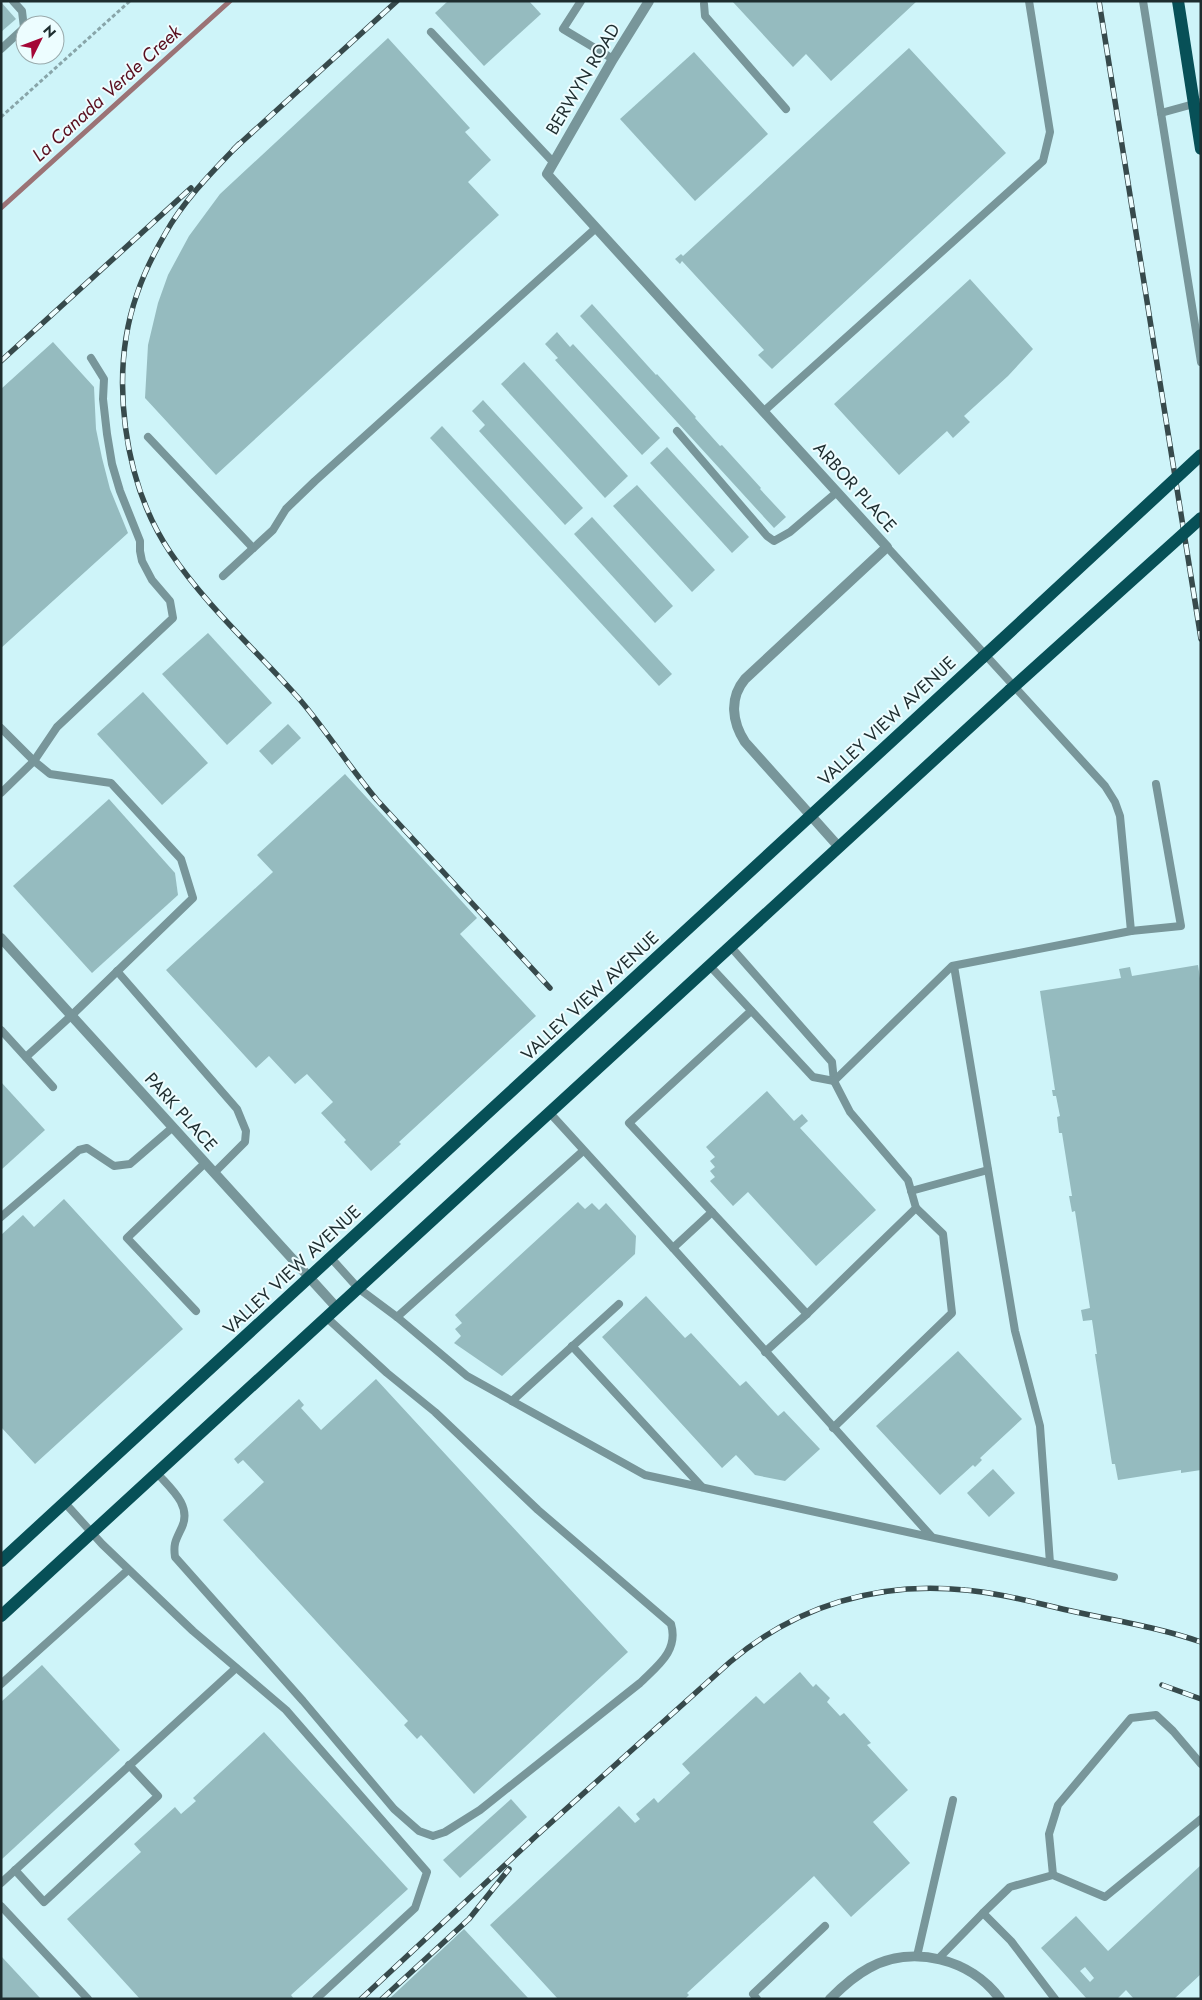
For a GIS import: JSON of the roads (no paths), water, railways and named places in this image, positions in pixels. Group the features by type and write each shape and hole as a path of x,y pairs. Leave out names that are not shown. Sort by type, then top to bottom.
{"main road":[{"path":"1178,1 1201,149"},
{"name":"VALLEY VIEW AVENUE","path":"1,1561 1201,455"},
{"path":"1,1616 838,846 1201,518"}],"street":[{"name":"BERWYN ROAD","path":"546,174 649,1"},
{"name":"ARBOR PLACE","path":"546,174 888,546 745,680 736,694 734,713 741,735 838,846"},
{"name":"PARK PLACE","path":"1,938 336,1308"},
{"path":"830,1999 846,1984 870,1967 886,1961 917,1956 939,1958 973,1973 985,1982 1000,1999"}],"lane":[{"path":"1,50 24,28 22,11 13,1"},
{"path":"581,1 563,29 613,59"},
{"path":"764,411 1043,162 1050,132 1028,1"},
{"path":"1143,1 1201,362"},
{"path":"703,2 706,16 786,108"},
{"path":"431,32 553,162"},
{"path":"1161,113 1201,102"},
{"path":"223,576 273,530 286,509 315,480 596,228"},
{"path":"1,793 34,761 57,727 173,618 170,602 152,580 142,561 140,541 120,492 112,464 107,434 103,399 104,379 91,358"},
{"path":"677,431 767,536 774,541 790,532 837,492"},
{"path":"148,437 253,548"},
{"path":"888,546 1105,786 1115,802 1120,816 1131,931"},
{"path":"1,728 50,774 111,782 181,859 193,898 72,1016 26,1057"},
{"path":"834,1081 954,966 1131,931 1181,926 1156,784"},
{"path":"730,946 832,1062 834,1081 850,1112 908,1180 916,1208 943,1234 952,1313 832,1428"},
{"path":"709,965 813,1078 834,1081"},
{"path":"954,966 1014,1331 1040,1426 1050,1563"},
{"path":"117,971 237,1109 246,1131 245,1142 214,1172"},
{"path":"751,1011 629,1123 807,1314"},
{"path":"1,1030 53,1087"},
{"path":"549,1112 930,1536"},
{"path":"1,1217 79,1150 87,1148 114,1166 130,1164 173,1127"},
{"path":"397,1317 583,1151"},
{"path":"196,1311 127,1238 205,1163"},
{"path":"911,1191 988,1170"},
{"path":"765,1352 916,1208"},
{"path":"673,1248 712,1212"},
{"path":"331,1258 358,1288 397,1317 467,1376 645,1475 1114,1577"},
{"path":"512,1401 619,1304"},
{"path":"157,1473 183,1505 186,1513 173,1544 175,1557 303,1701 394,1809 419,1831 433,1836 460,1824 640,1683 662,1661 671,1648 674,1634 671,1624 538,1510 435,1412 387,1373 326,1317"},
{"path":"572,1346 702,1487"},
{"path":"65,1503 128,1570 193,1631 286,1710 427,1872 415,1908 316,1999"},
{"path":"1,1684 128,1570"},
{"path":"1,1883 236,1668"},
{"path":"1053,1875 1049,1834 1058,1805 1131,1718 1156,1715 1172,1730 1201,1764"},
{"path":"15,1870 44,1902 158,1796 129,1765"},
{"path":"917,1956 953,1800"},
{"path":"939,1958 1010,1887 1053,1875 1105,1897 1201,1819"},
{"path":"1,1906 88,1999"},
{"path":"983,1913 1012,1941 1055,1999"},
{"path":"752,1997 826,1926"}],"waterway":[{"name":"La Canada Verde Creek","path":"1,208 230,1"}],"railway":[{"path":"234,149 397,1"},
{"path":"1099,1 1201,639"},
{"path":"239,144 199,187 161,241 143,278 128,325 124,358 125,427 141,493 154,524 170,552 200,592 301,701 377,800 550,988"},
{"path":"1,361 191,188"},
{"path":"361,1999 536,1836 730,1662 755,1642 810,1612 870,1594 901,1590 933,1588 979,1591 1139,1625 1201,1642"},
{"path":"1162,1685 1201,1699"},
{"path":"382,1999 469,1919 509,1869"}]}
